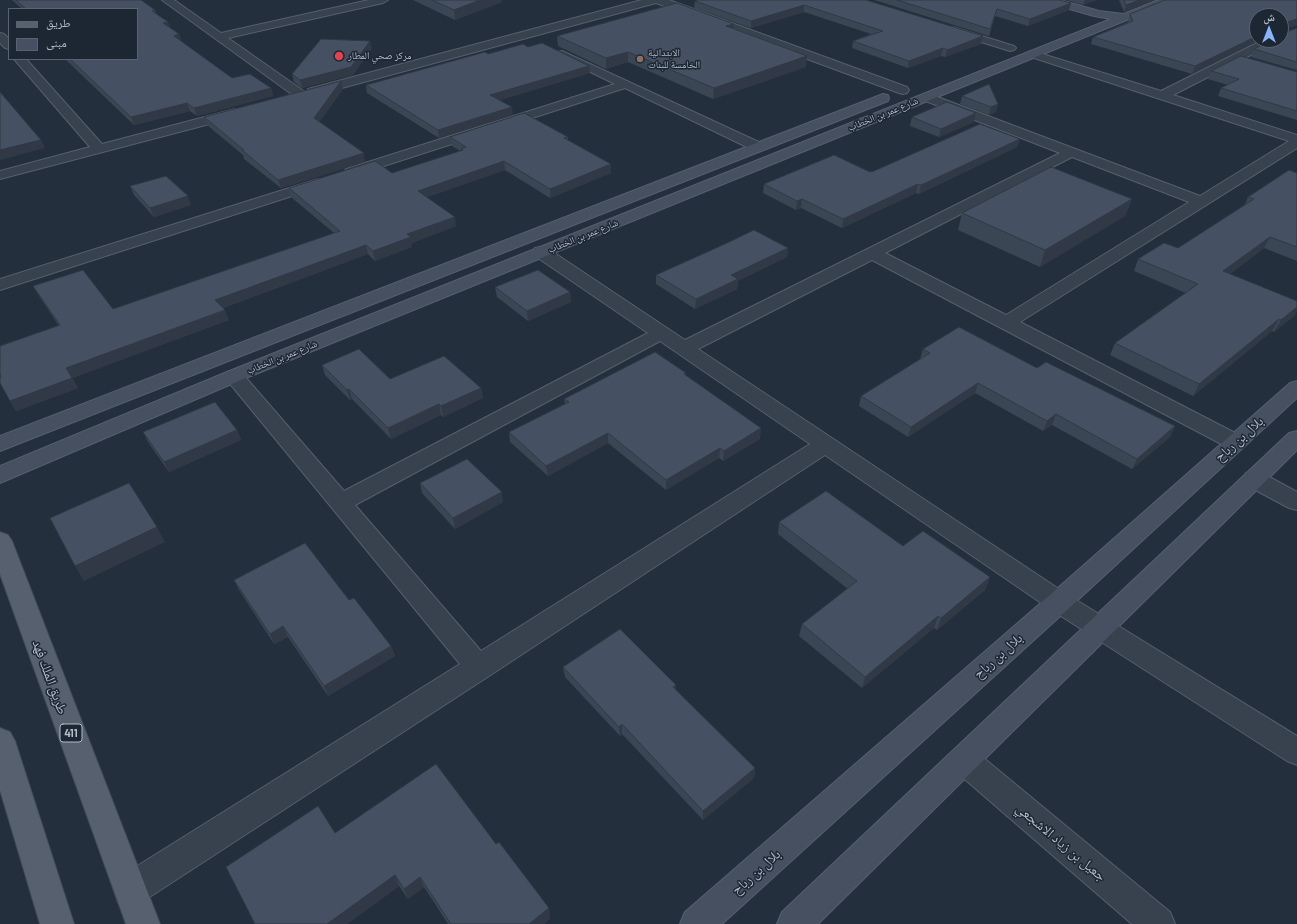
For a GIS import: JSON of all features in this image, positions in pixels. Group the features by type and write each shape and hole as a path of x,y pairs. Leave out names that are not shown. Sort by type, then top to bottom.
{"main road":[{"name":"طريق الملك فهد","path":"0,541 144,924"},
{"path":"0,741 57,924"}],"street":[{"path":"167,0 301,95"},
{"path":"219,37 383,0"},
{"path":"286,99 654,0"},
{"path":"659,0 903,90"},
{"path":"1049,0 1105,11 1126,17"},
{"path":"1081,0 1105,11 1126,17"},
{"name":"شارع عمر بن الخطاب","path":"0,444 1134,0"},
{"name":"شارع عمر بن الخطاب","path":"0,475 234,376 1167,0"},
{"path":"942,26 1010,48"},
{"path":"523,35 537,42"},
{"path":"0,36 8,45"},
{"path":"550,48 758,147"},
{"path":"1162,96 1256,48"},
{"path":"1032,54 1297,139"},
{"path":"1236,58 1251,63"},
{"path":"21,60 99,149"},
{"path":"0,285 626,84"},
{"path":"927,97 1202,202"},
{"path":"0,175 248,109"},
{"path":"1006,323 1297,142"},
{"path":"684,348 1072,152"},
{"path":"541,252 1059,602 1297,752"},
{"path":"872,253 1235,442"},
{"path":"340,503 662,334"},
{"path":"234,376 479,668"},
{"name":"بلال بن رباح","path":"697,924 1059,602 1297,387"},
{"path":"794,924 1297,438"},
{"path":"130,890 479,668 826,444"},
{"path":"1254,479 1297,502"},
{"name":"جعيل بن زياد الاشجعي","path":"964,760 1158,924"}],"building":[{"path":"16,0 141,0 155,10 152,11 168,22 163,23 179,34 174,36 232,78 250,74 271,88 194,108 187,103 131,117 71,60 138,60 138,8 25,8"},
{"path":"432,0 480,0 454,10"},
{"path":"866,0 983,36 947,50 943,48 909,61 853,41 883,31 804,5 751,21 695,1"},
{"path":"897,0 1059,0 1071,3 1030,19 997,9 990,29"},
{"path":"1124,0 1140,0 1126,5"},
{"path":"1165,0 1297,0 1297,19 1289,21 1289,8 1249,8 1249,40 1195,66 1093,37 1133,21 1130,14"},
{"path":"677,3 734,24 726,26 807,56 714,88 628,52 606,58 557,36"},
{"path":"1297,28 1297,62 1254,49 1289,48 1289,31"},
{"path":"321,39 370,41 351,67 300,80 292,74"},
{"path":"542,43 589,66 490,95 512,107 438,130 366,85 485,52 488,54 523,44 528,47"},
{"path":"1241,56 1297,72 1297,111 1221,88 1239,79 1211,71"},
{"path":"341,81 314,118 364,153 278,180 204,117"},
{"path":"989,84 998,104 991,107 962,96"},
{"path":"0,92 41,140 0,150"},
{"path":"947,102 976,113 941,129 912,117"},
{"path":"524,113 568,137 564,138 611,164 550,189 504,161 418,191 455,217 407,234 411,237 373,251 366,245 215,300 225,310 66,368 72,378 10,401 0,383 0,346 60,325 33,286 83,270 113,309 340,231 289,188 375,161 392,173 463,150 461,149 466,147 450,137"},
{"path":"980,124 1020,139 843,219 802,199 797,201 764,184 834,155 870,172 874,171"},
{"path":"1051,167 1132,199 1045,250 962,213"},
{"path":"1289,170 1297,173 1297,247 1270,237 1223,271 1297,301 1297,307 1281,320 1279,319 1199,384 1115,343 1198,284 1138,259 1164,243 1178,248 1254,199 1248,197"},
{"path":"166,176 188,196 150,208 130,186"},
{"path":"754,230 788,248 731,275 738,279 696,299 656,275 725,244"},
{"path":"538,270 570,292 527,311 495,287"},
{"path":"959,327 1037,368 1046,362 1175,426 1137,459 1056,414 1047,421 978,383 911,427 861,396 930,353 923,349"},
{"path":"359,349 390,379 444,356 481,388 441,406 439,404 388,428 349,389 347,390 322,365"},
{"path":"655,352 761,428 724,451 720,448 666,480 608,433 546,466 509,432 569,402 564,399"},
{"path":"215,402 237,430 164,462 143,432"},
{"path":"467,459 502,492 453,518 420,483"},
{"path":"129,483 157,527 75,566 50,518"},
{"path":"826,491 903,546 923,531 990,577 941,618 938,616 865,677 802,624 857,581 779,522"},
{"path":"305,543 349,600 354,598 391,646 324,686 283,626 270,634 234,580"},
{"path":"620,629 676,685 673,687 755,768 703,811 622,724 619,727 563,667"},
{"path":"436,764 496,844 499,842 549,908 529,924 451,924 420,877 404,889 395,875 327,924 255,924 226,867 318,806 335,833"}],"place":[{"name":"مركز صحي المطار","path":"339,56"},
{"name":"الابتدائية الخامسة للبنات","path":"640,59"}]}
